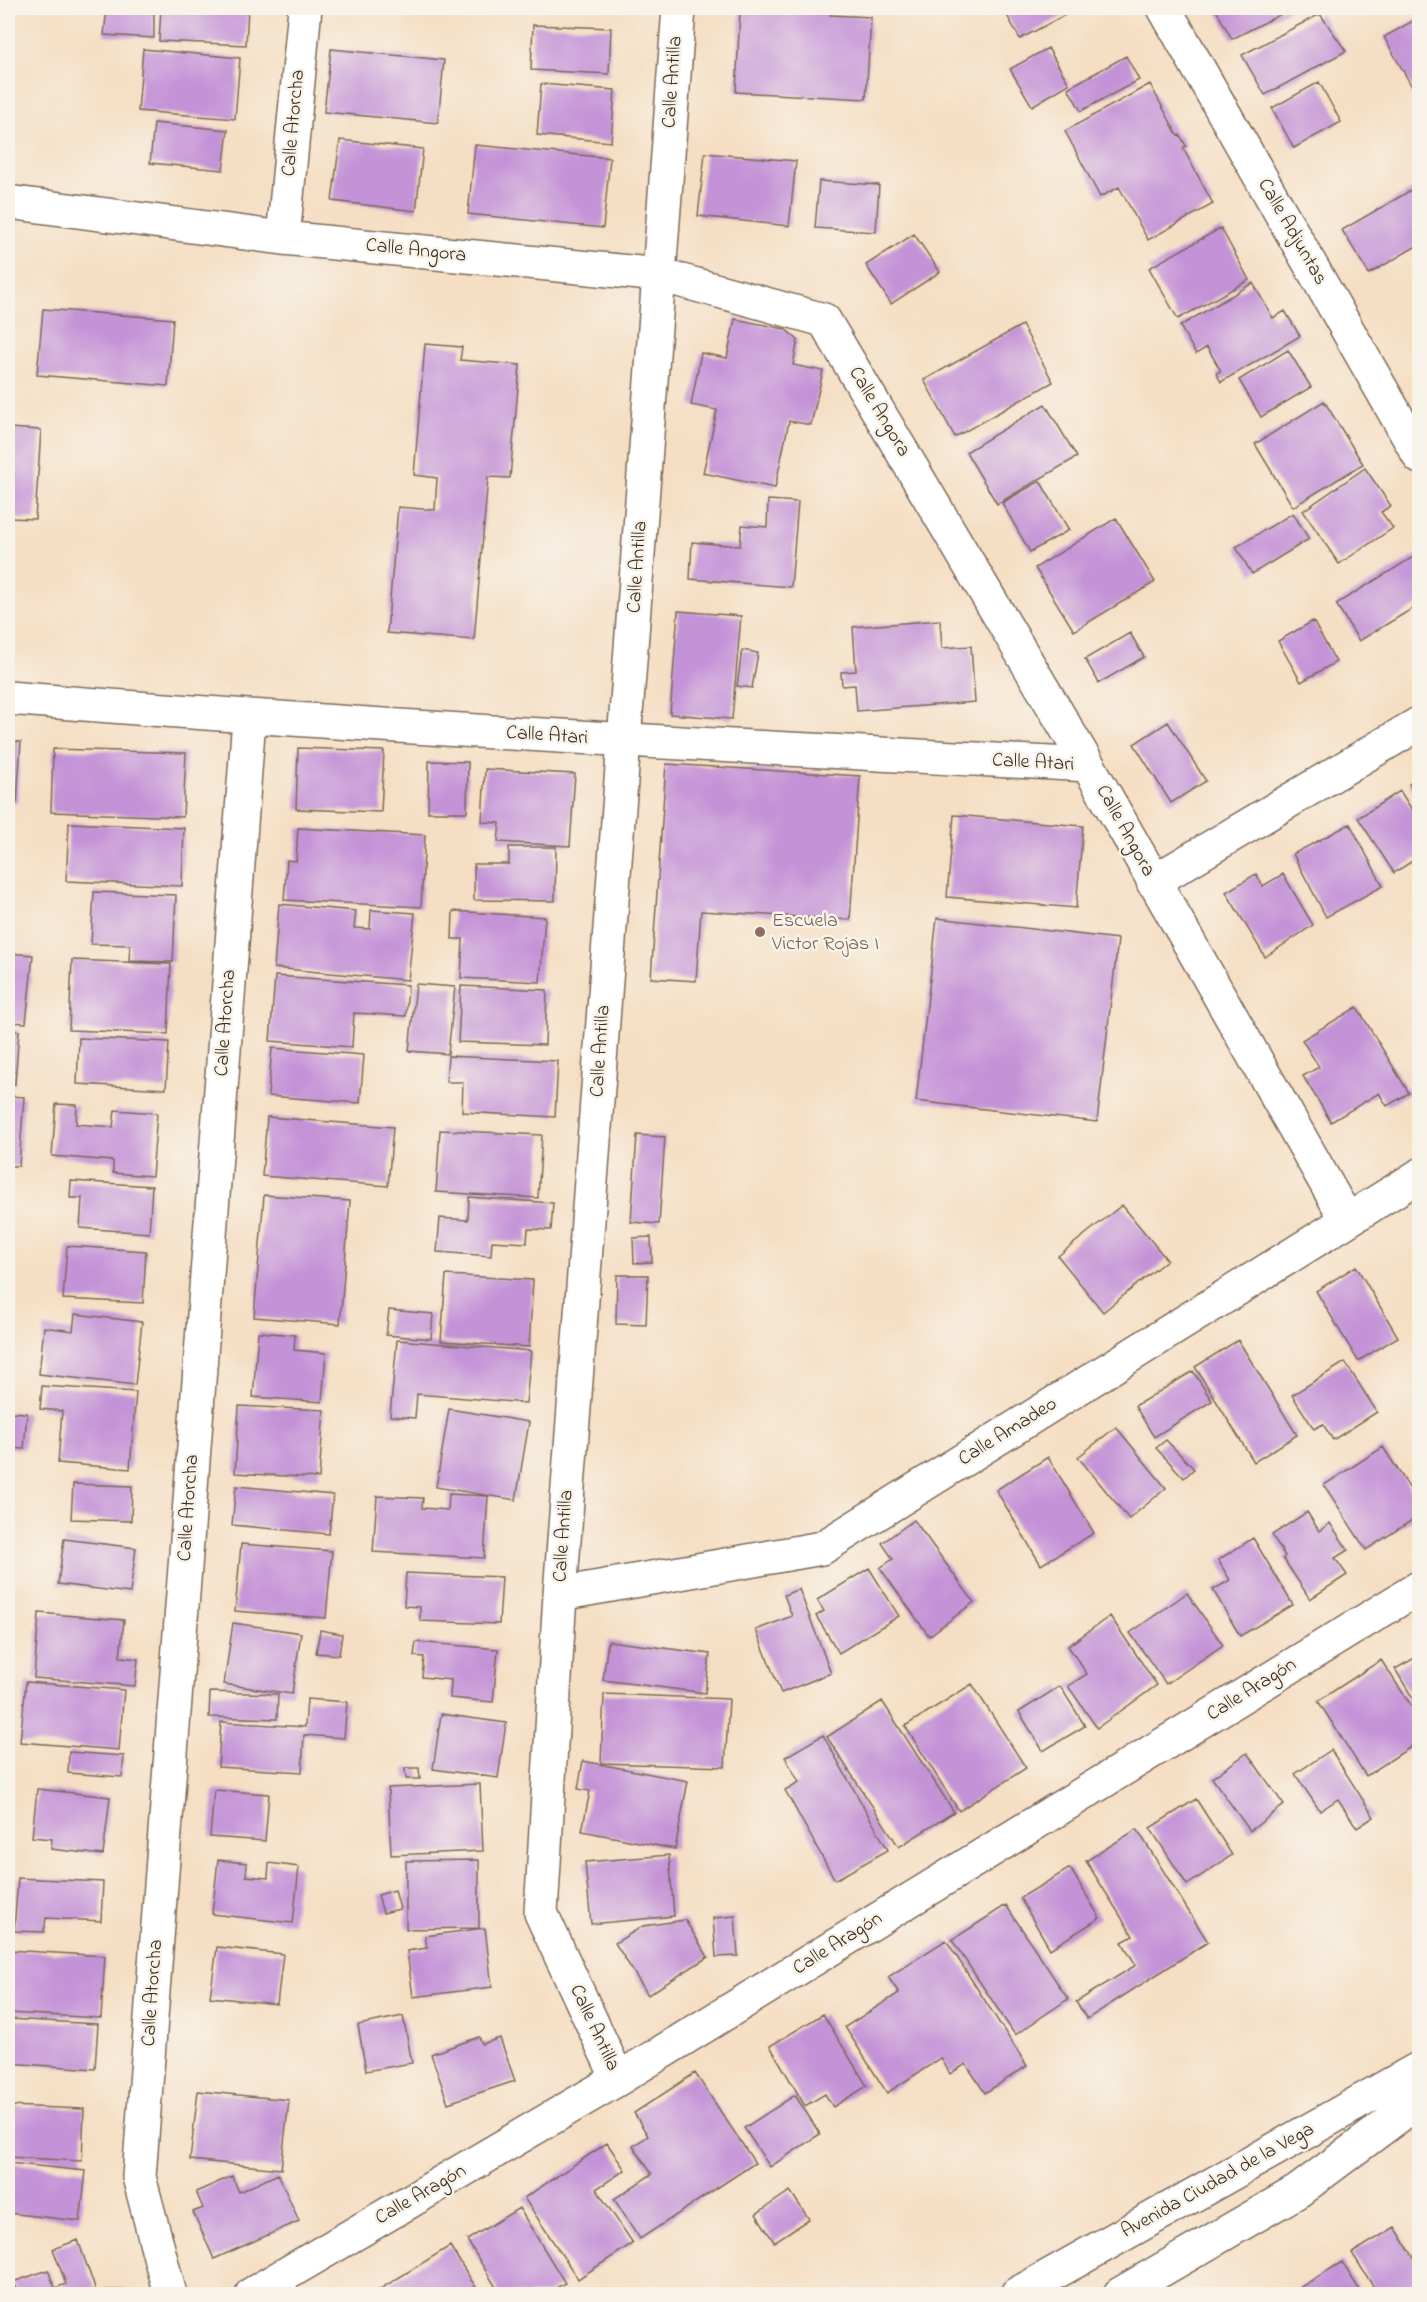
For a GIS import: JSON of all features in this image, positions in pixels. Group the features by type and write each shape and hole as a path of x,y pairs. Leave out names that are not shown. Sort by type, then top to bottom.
{"street":[{"name":"Calle Atorcha","path":"283,238 305,8"},
{"name":"Calle Antilla","path":"618,2079 541,1913 560,1594 679,8"},
{"name":"Calle Adjuntas","path":"1164,8 1419,457"},
{"name":"Calle Angora","path":"8,202 283,238 660,275 824,320 1088,765 1347,1220"},
{"name":"Calle Atari","path":"8,698 249,718 625,741 1088,765"},
{"name":"Calle Atorcha","path":"170,2295 139,2177 249,718"},
{"path":"1153,882 1419,723"},
{"name":"Calle Amadeo","path":"560,1594 822,1548 1419,1175"},
{"name":"Calle Aragón","path":"252,2295 618,2079 1419,1587"},
{"name":"Avenida Ciudad de la Vega","path":"1017,2295 1419,2068"},
{"name":"Avenida Ciudad de la Vega","path":"1120,2295 1298,2191 1419,2100"}],"building":[{"path":"107,8 154,8 154,38 104,35"},
{"path":"161,8 248,8 246,45 159,41"},
{"path":"727,8 830,8 830,15 871,17 866,99 736,92 740,10"},
{"path":"1003,8 1078,8 1020,39"},
{"path":"1215,8 1293,8 1232,39"},
{"path":"1320,14 1346,51 1265,95 1242,55"},
{"path":"1420,17 1420,101 1384,37"},
{"path":"533,25 611,28 609,74 531,70"},
{"path":"1048,48 1069,84 1032,106 1010,69"},
{"path":"143,49 240,58 235,119 138,111"},
{"path":"331,49 444,60 438,123 324,112"},
{"path":"1126,56 1139,80 1081,111 1068,88"},
{"path":"1319,82 1341,122 1294,148 1272,108"},
{"path":"541,84 615,90 611,142 537,135"},
{"path":"1150,84 1178,136 1180,135 1186,146 1183,148 1213,204 1148,240 1119,187 1100,197 1065,131"},
{"path":"154,123 228,130 223,170 150,163"},
{"path":"340,140 423,149 416,211 332,201"},
{"path":"475,145 610,158 603,228 468,214"},
{"path":"705,153 796,161 789,226 698,216"},
{"path":"819,181 879,185 876,232 815,228"},
{"path":"1420,185 1420,244 1369,274 1342,230"},
{"path":"1221,228 1249,280 1178,319 1149,268"},
{"path":"914,234 940,272 891,304 866,265"},
{"path":"1253,283 1273,318 1285,311 1300,336 1221,382 1216,373 1221,371 1207,347 1196,354 1180,326"},
{"path":"43,309 173,319 168,386 37,375"},
{"path":"735,319 785,329 798,340 793,365 823,371 811,425 789,421 775,488 703,473 717,410 691,405 701,353 727,358"},
{"path":"1022,325 1053,382 955,437 924,380"},
{"path":"425,344 462,347 460,360 520,365 510,478 488,477 474,640 387,633 398,507 435,510 437,478 414,475"},
{"path":"1288,350 1311,387 1261,417 1239,380"},
{"path":"1324,401 1363,464 1293,507 1255,444"},
{"path":"1045,404 1077,457 997,504 966,452"},
{"path":"8,428 41,430 35,519 8,518"},
{"path":"1365,468 1391,506 1381,512 1393,528 1339,564 1303,511"},
{"path":"1040,481 1069,530 1030,552 1002,503"},
{"path":"768,500 798,502 791,587 690,579 692,542 740,546 742,525 767,527"},
{"path":"1293,513 1309,539 1252,574 1236,547"},
{"path":"1116,518 1155,582 1074,631 1035,568"},
{"path":"1418,554 1420,604 1359,641 1336,604"},
{"path":"678,611 741,616 732,719 670,714"},
{"path":"940,620 942,648 971,646 975,702 857,711 855,685 842,686 841,672 856,671 853,627"},
{"path":"1313,621 1336,662 1301,682 1278,641"},
{"path":"1130,633 1144,657 1099,683 1085,659"},
{"path":"742,650 758,653 752,688 737,686"},
{"path":"1168,722 1206,781 1171,803 1134,744"},
{"path":"8,741 21,742 17,803 8,802"},
{"path":"298,748 384,751 381,812 296,809"},
{"path":"53,749 186,753 183,817 51,812"},
{"path":"429,761 468,762 467,812 428,812"},
{"path":"666,764 860,776 850,920 701,911 696,981 651,978"},
{"path":"485,769 575,774 570,846 498,842 500,823 482,822"},
{"path":"1420,778 1420,801 1409,784"},
{"path":"1400,791 1420,822 1420,856 1394,873 1358,818"},
{"path":"954,815 1083,826 1076,908 947,897"},
{"path":"69,823 184,828 182,886 66,881"},
{"path":"1350,824 1383,886 1326,917 1293,854"},
{"path":"298,828 425,835 421,907 284,900 287,860 296,861"},
{"path":"509,847 556,847 555,901 474,900 474,864 509,864"},
{"path":"1256,874 1263,886 1283,874 1313,925 1265,957 1226,892"},
{"path":"94,892 176,895 173,962 129,961 130,945 91,944"},
{"path":"279,904 356,911 354,928 370,929 371,910 415,913 408,980 274,968"},
{"path":"453,911 545,917 540,982 461,978 463,939 452,939"},
{"path":"937,918 1118,939 1097,1122 916,1101"},
{"path":"8,953 33,955 26,1023 8,1022"},
{"path":"72,960 171,964 168,1034 69,1030"},
{"path":"275,976 408,985 406,1016 354,1013 352,1047 270,1041"},
{"path":"416,984 455,987 448,1054 409,1051"},
{"path":"461,986 547,990 545,1045 458,1042"},
{"path":"1357,1007 1409,1093 1387,1106 1379,1093 1331,1122 1303,1076 1319,1067 1302,1040"},
{"path":"8,1030 19,1031 15,1084 8,1084"},
{"path":"79,1038 169,1042 166,1089 77,1084"},
{"path":"272,1048 364,1055 360,1103 268,1096"},
{"path":"448,1056 558,1061 555,1117 462,1112 463,1082 446,1082"},
{"path":"8,1096 24,1097 19,1166 8,1166"},
{"path":"56,1104 77,1105 76,1124 113,1127 115,1110 157,1113 152,1176 113,1173 113,1161 52,1156"},
{"path":"267,1117 393,1127 388,1186 262,1176"},
{"path":"440,1130 542,1135 538,1198 436,1192"},
{"path":"637,1135 665,1137 659,1224 631,1222"},
{"path":"71,1181 152,1186 149,1233 80,1228 82,1198 70,1198"},
{"path":"264,1195 350,1201 340,1324 254,1317"},
{"path":"469,1197 553,1203 551,1230 528,1229 527,1243 492,1241 491,1256 437,1252 440,1218 468,1220"},
{"path":"1122,1205 1167,1260 1103,1312 1058,1256"},
{"path":"651,1237 652,1262 634,1263 633,1238"},
{"path":"67,1246 146,1251 143,1303 63,1299"},
{"path":"1356,1266 1398,1337 1358,1361 1316,1291"},
{"path":"446,1275 533,1280 529,1347 441,1341"},
{"path":"617,1275 648,1275 646,1325 616,1324"},
{"path":"389,1310 433,1314 431,1339 386,1335"},
{"path":"75,1314 142,1322 135,1385 39,1374 44,1327 73,1331"},
{"path":"258,1332 295,1335 294,1350 326,1353 322,1402 253,1397"},
{"path":"397,1340 531,1351 526,1403 417,1394 415,1418 390,1416"},
{"path":"1238,1340 1297,1435 1254,1462 1195,1367"},
{"path":"1345,1362 1377,1412 1333,1440 1323,1424 1314,1429 1292,1395"},
{"path":"1193,1371 1212,1401 1154,1437 1135,1406"},
{"path":"42,1386 136,1392 130,1469 58,1463 62,1411 40,1409"},
{"path":"239,1406 324,1410 319,1478 235,1473"},
{"path":"449,1409 529,1422 516,1500 436,1487"},
{"path":"8,1412 27,1413 24,1449 8,1448"},
{"path":"1116,1427 1166,1488 1129,1519 1078,1457"},
{"path":"1166,1440 1194,1469 1184,1478 1156,1448"},
{"path":"1383,1447 1420,1504 1420,1515 1366,1550 1324,1485"},
{"path":"1048,1457 1094,1533 1041,1565 996,1490"},
{"path":"73,1484 132,1486 131,1521 71,1519"},
{"path":"236,1486 333,1495 329,1534 232,1525"},
{"path":"449,1494 488,1496 484,1558 373,1552 377,1496 423,1498 422,1508 448,1510"},
{"path":"1307,1512 1319,1531 1330,1523 1348,1550 1335,1558 1347,1575 1310,1599 1283,1558 1285,1556 1272,1535"},
{"path":"914,1520 974,1602 929,1636 880,1568 893,1559 882,1543"},
{"path":"1253,1538 1293,1605 1240,1636 1213,1590 1230,1580 1218,1560"},
{"path":"64,1539 136,1548 130,1593 58,1584"},
{"path":"241,1544 332,1551 326,1618 235,1611"},
{"path":"869,1568 899,1616 839,1653 816,1616 824,1611 817,1600"},
{"path":"406,1573 502,1577 499,1624 420,1621 420,1607 404,1606"},
{"path":"799,1589 831,1673 781,1693 756,1630 792,1616 784,1595"},
{"path":"1187,1593 1223,1645 1166,1684 1130,1633"},
{"path":"39,1613 124,1620 120,1657 138,1659 135,1686 34,1678"},
{"path":"1110,1616 1157,1685 1097,1728 1068,1686 1087,1674 1068,1646"},
{"path":"233,1623 301,1633 292,1694 224,1684"},
{"path":"320,1630 342,1634 339,1655 316,1653"},
{"path":"608,1641 710,1654 705,1693 603,1680"},
{"path":"416,1642 498,1649 493,1702 450,1698 451,1680 422,1677 424,1657 414,1656"},
{"path":"1420,1655 1420,1710 1395,1669"},
{"path":"1381,1660 1420,1719 1420,1741 1366,1776 1318,1701"},
{"path":"26,1682 124,1690 119,1750 20,1742"},
{"path":"972,1684 1026,1768 959,1811 905,1726"},
{"path":"1060,1686 1085,1726 1043,1751 1019,1712"},
{"path":"210,1692 278,1694 277,1719 209,1717"},
{"path":"604,1694 729,1699 725,1767 601,1763"},
{"path":"307,1699 347,1702 344,1738 304,1735 302,1772 218,1767 221,1722 305,1727"},
{"path":"882,1701 954,1812 899,1847 827,1737"},
{"path":"441,1714 506,1723 498,1778 433,1769"},
{"path":"823,1735 888,1850 835,1880 785,1790 799,1782 785,1757"},
{"path":"1331,1750 1374,1817 1357,1828 1338,1799 1320,1811 1295,1774"},
{"path":"69,1752 124,1756 122,1777 68,1773"},
{"path":"1247,1753 1284,1805 1250,1831 1212,1778"},
{"path":"583,1761 688,1781 675,1849 582,1831 590,1791 578,1789"},
{"path":"405,1768 419,1768 420,1779 406,1779"},
{"path":"480,1784 483,1851 391,1855 388,1788"},
{"path":"37,1789 110,1797 103,1855 51,1849 52,1839 32,1837"},
{"path":"214,1790 269,1794 265,1841 210,1837"},
{"path":"1196,1799 1232,1855 1187,1885 1150,1828"},
{"path":"1137,1829 1208,1942 1087,2019 1076,2002 1136,1965 1122,1942 1133,1936 1086,1861"},
{"path":"669,1855 674,1916 591,1924 585,1862"},
{"path":"218,1860 247,1863 246,1876 268,1878 269,1863 299,1867 293,1923 212,1914"},
{"path":"479,1860 479,1928 406,1929 406,1861"},
{"path":"1070,1868 1100,1918 1050,1949 1020,1898"},
{"path":"18,1878 103,1882 101,1921 46,1918 44,1932 14,1931"},
{"path":"395,1890 400,1909 383,1913 378,1895"},
{"path":"1006,1905 1068,1999 1015,2035 952,1940"},
{"path":"735,1916 738,1956 716,1957 713,1918"},
{"path":"685,1920 708,1957 648,1995 615,1943 643,1926"},
{"path":"485,1928 492,1987 413,1997 407,1951 427,1948 425,1936"},
{"path":"946,1940 1027,2066 985,2093 966,2064 950,2074 941,2058 887,2093 845,2027 899,1993 888,1977"},
{"path":"217,1947 283,1954 277,2004 210,1997"},
{"path":"8,1950 105,1956 101,2018 8,2013"},
{"path":"823,2014 867,2086 833,2107 825,2094 805,2106 770,2046"},
{"path":"403,2016 412,2063 366,2071 358,2025"},
{"path":"8,2019 98,2024 95,2069 8,2063"},
{"path":"479,2037 482,2044 500,2038 515,2081 448,2103 431,2054"},
{"path":"695,2073 755,2163 640,2239 614,2199 652,2174 633,2146 648,2136 634,2113"},
{"path":"198,2091 289,2100 281,2169 190,2160"},
{"path":"795,2095 820,2134 770,2167 744,2128"},
{"path":"8,2106 84,2109 82,2161 8,2157"},
{"path":"607,2143 625,2170 596,2189 633,2243 578,2279 524,2198"},
{"path":"8,2163 86,2171 80,2221 8,2213"},
{"path":"278,2174 299,2221 214,2259 193,2212 203,2208 196,2192 232,2176 239,2192"},
{"path":"790,2191 809,2219 774,2242 756,2214"},
{"path":"519,2208 565,2283 546,2294 500,2294 467,2240"},
{"path":"1395,2227 1420,2267 1420,2294 1378,2294 1352,2253"},
{"path":"78,2240 97,2294 18,2294 13,2282 48,2270 55,2288 66,2284 53,2249"},
{"path":"450,2246 480,2294 372,2294"},
{"path":"1342,2262 1362,2294 1289,2294"},
{"path":"105,2290 128,2290 128,2294 105,2294"}],"place":[{"name":"Escuela Victor Rojas I","path":"760,932"}]}
